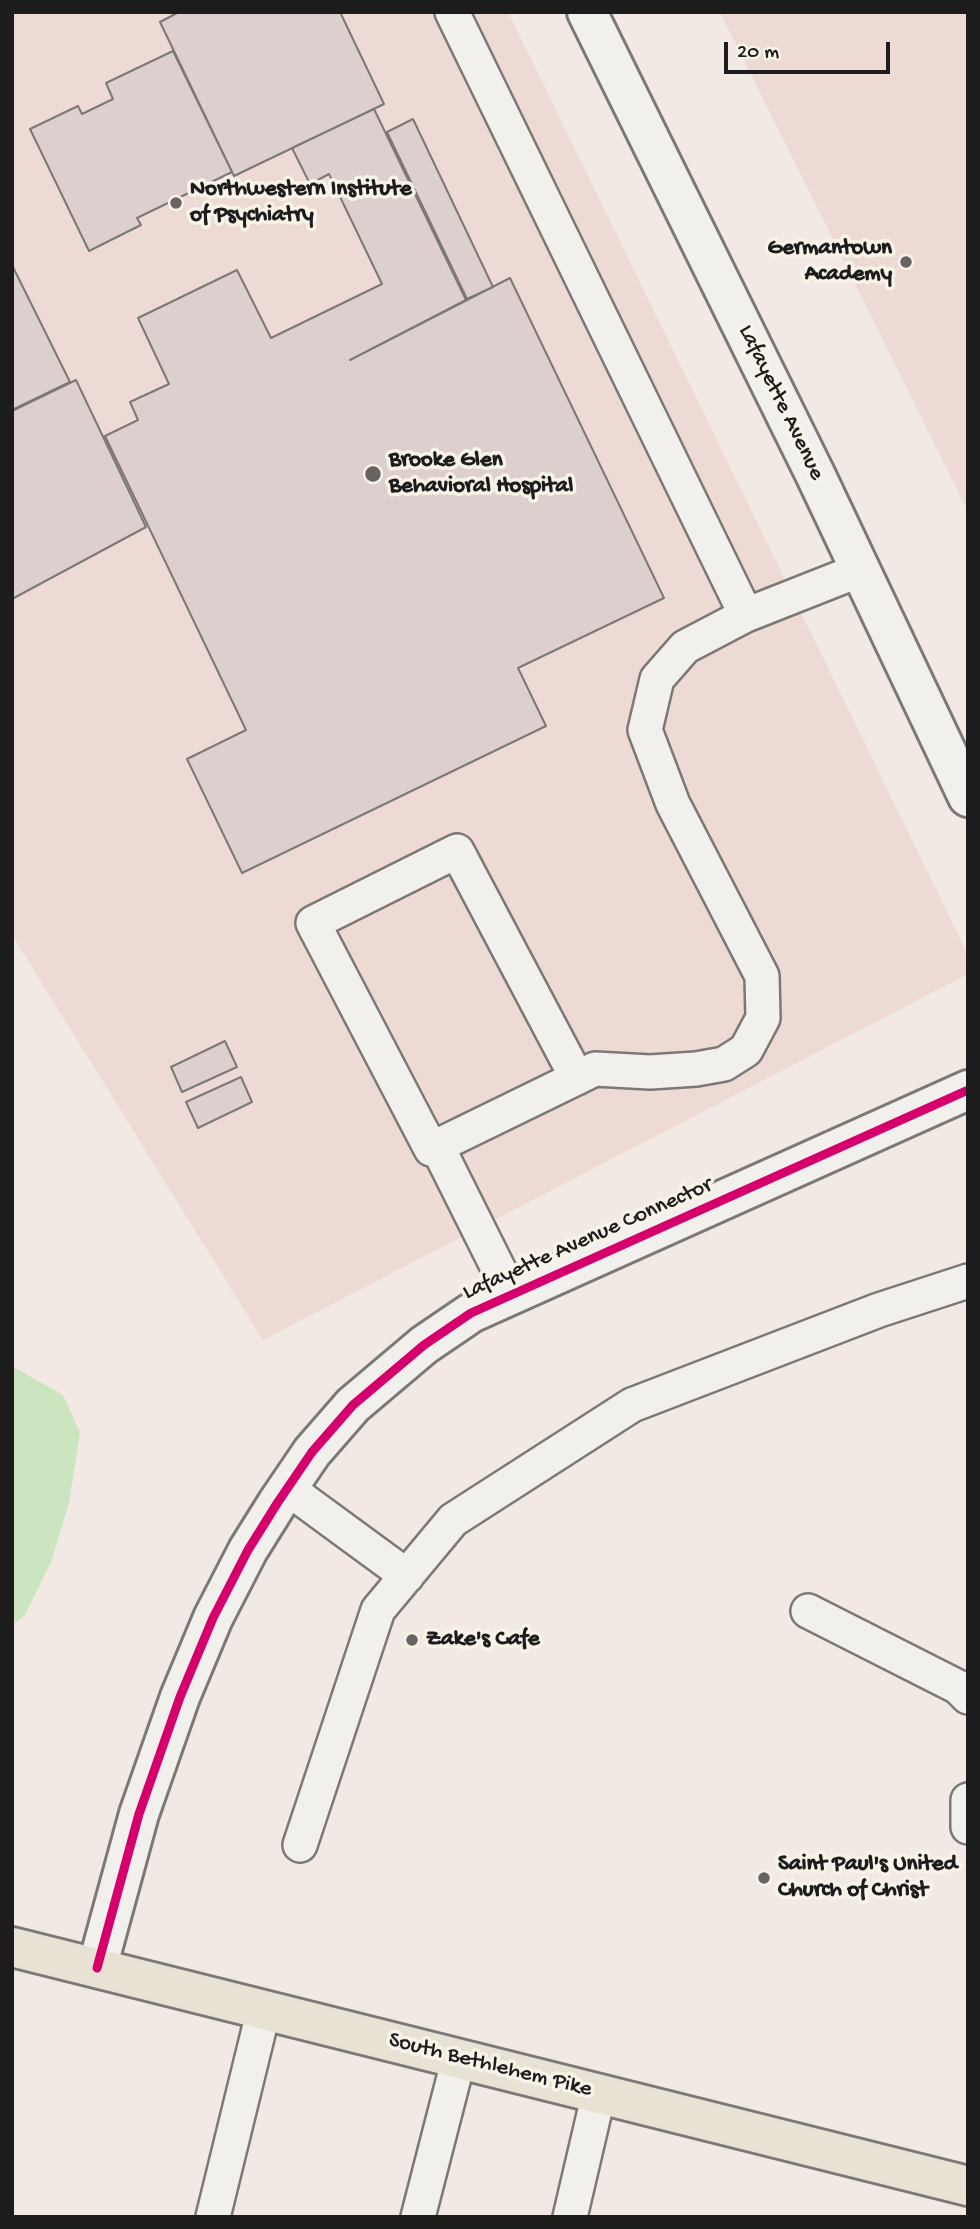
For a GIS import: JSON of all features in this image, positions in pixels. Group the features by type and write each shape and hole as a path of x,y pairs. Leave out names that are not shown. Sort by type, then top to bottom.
{"main road":[{"name":"South Bethlehem Pike","path":"12,1947 968,2186"}],"street":[{"name":"Lafayette Avenue","path":"587,12 968,797"},
{"name":"Lafayette Avenue Connector","path":"97,1968 139,1814 180,1696 213,1618 248,1550 287,1488 312,1452 345,1414 381,1379 471,1313 968,1090"}],"lane":[{"path":"452,12 746,615"},
{"path":"577,1078 457,851 313,923 430,1149 437,1146 577,1078 595,1069 650,1072 724,1064 746,1050 763,1018 762,976 673,804 645,730 657,679 685,647 746,615 860,570"},
{"path":"437,1146 511,1294"},
{"path":"300,1845 378,1610 453,1520 632,1405 879,1310 968,1281"},
{"path":"287,1488 407,1576"},
{"path":"808,1611 958,1688 968,1697"},
{"path":"968,1800 968,1827"},
{"path":"213,2217 264,2009"},
{"path":"418,2217 459,2058"},
{"path":"570,2217 599,2093"}],"shaded area":[{"name":"Brooke Glen Behavioral Hospital","path":"12,12 508,12 968,955 968,974 263,1340 12,935"},
{"name":"Germantown Academy","path":"720,12 968,12 968,511"}],"green space":[{"path":"12,1366 63,1395 80,1432 69,1503 51,1562 25,1615 12,1625"}],"building":[{"path":"179,12 340,12 384,104 234,176 160,22"},
{"path":"173,51 232,172 137,218 141,225 89,251 30,129 78,106 82,114 113,99 106,83"},
{"name":"Brooke Glen Behavioral Hospital","path":"374,109 466,300 350,360 510,278 664,598 518,668 546,726 242,873 187,759 246,730 105,436 138,420 130,402 169,384 138,318 237,270 271,338 382,284 329,174 310,184 292,148"},
{"path":"413,119 493,287 467,299 387,132"},
{"path":"12,265 70,382 12,410"},
{"path":"76,380 146,527 12,599 12,411"},
{"path":"225,1041 237,1067 182,1092 171,1067"},
{"path":"241,1077 252,1102 198,1128 186,1102"}],"cycle path":[{"path":"97,1968 139,1814 180,1697 213,1618 248,1550 278,1502 312,1452 353,1405 424,1345 471,1313 968,1090"}],"place":[{"name":"Northwestern Institute of Psychiatry","path":"176,203"},
{"name":"Germantown Academy","path":"906,262"},
{"name":"Brooke Glen Behavioral Hospital","path":"373,474"},
{"name":"Zake's Cafe","path":"412,1640"},
{"name":"Saint Paul's United Church of Christ","path":"764,1878"}]}
